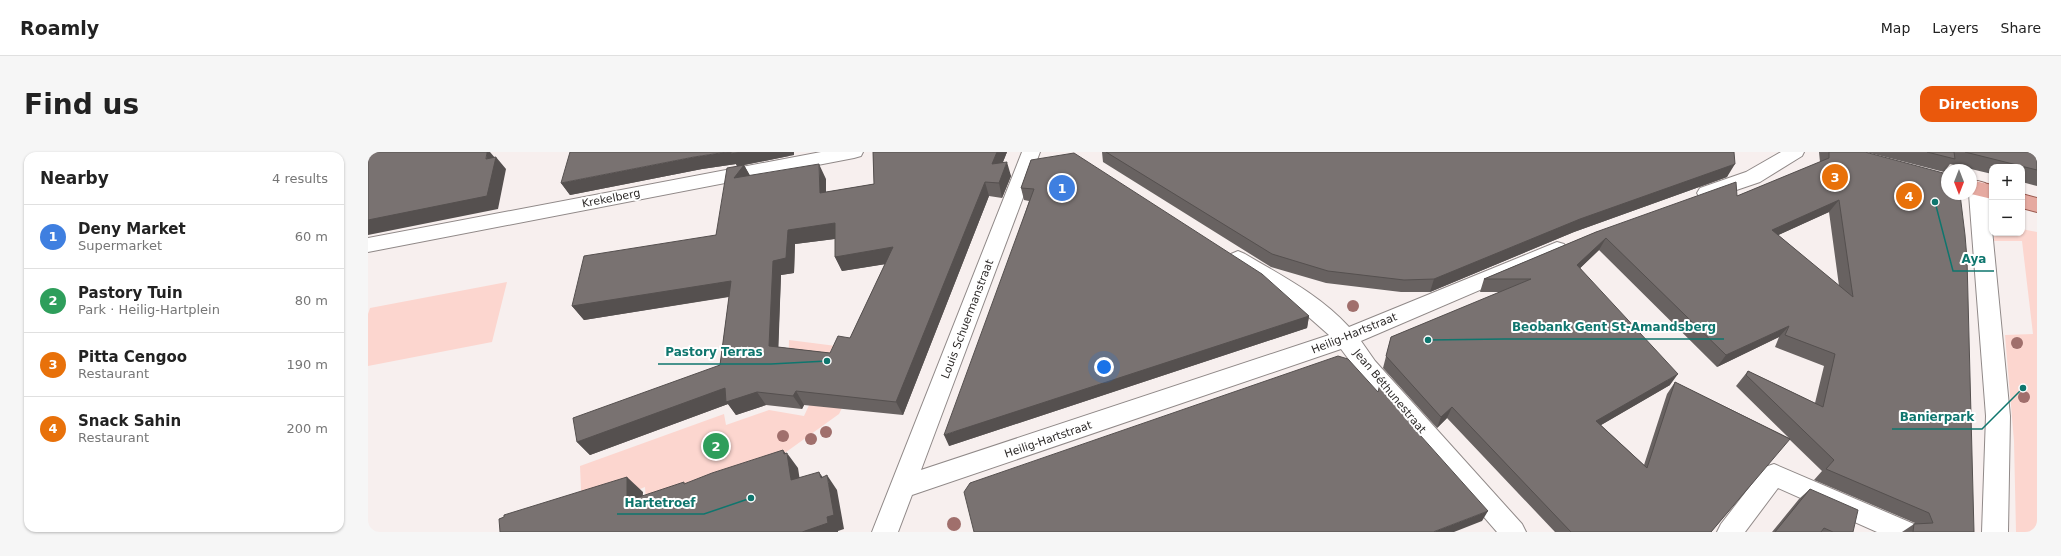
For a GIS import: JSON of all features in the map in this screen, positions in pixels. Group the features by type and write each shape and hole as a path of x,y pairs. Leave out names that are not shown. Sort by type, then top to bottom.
{"main road":[{"path":"2025,202 2037,205"}],"street":[{"name":"Krekelberg","path":"368,245 854,152"},
{"name":"Louis Schuermanstraat","path":"885,532 1030,152"},
{"path":"1687,201 1753,177 1795,152"},
{"path":"1980,189 1998,416 1995,532"},
{"name":"Heilig-Hartstraat","path":"903,487 1346,338 1575,241"},
{"name":"Jean Béthunestraat","path":"1224,250 1311,305 1346,338 1367,367 1513,532"},
{"path":"1730,532 1774,475 1905,532"}],"shaded area":[{"path":"2025,230 2037,232 2037,532 2016,532 2014,441 2005,335 2033,334 2022,241 1994,241 1994,236 2025,236"},
{"path":"507,282 492,342 368,366 368,314 370,308"},
{"path":"789,340 844,347 788,380"},
{"path":"812,399 844,404 839,414 775,460 647,512 645,487 582,512 580,466 724,414 726,425 769,410 804,416"}],"building":[{"path":"368,152 487,152 486,159 496,157 487,196 368,220"},
{"path":"570,152 727,152 561,183"},
{"path":"873,152 997,152 992,164 1007,162 999,183 985,182 896,402 796,391 793,396 757,392 726,402 725,388 577,442 573,418 720,365 731,281 572,306 584,256 716,235 727,168 744,165 734,178 819,164 820,193 874,184","holes":["835,223 835,257 893,247 850,338 838,336 830,353 769,346 773,261 786,258 788,230"]},
{"path":"1106,152 1734,152 1735,164 1580,219 1434,279 1404,280 1328,271 1272,254"},
{"path":"1829,152 1865,152 1941,172 1941,200 1961,200 1967,259 1974,532 1913,532 1914,524 1933,523 1929,513 1826,469 1834,460 1746,375 1748,371 1823,407 1835,354 1785,335 1789,326 1726,355 1606,238 1577,265 1678,374 1596,421 1647,468 1675,382 1790,439 1711,532 1571,532 1452,407 1441,417 1386,356 1391,337 1531,279 1484,279 1596,232 1736,182 1737,196 1829,158","holes":["1839,200 1853,297 1772,230"]},
{"path":"1927,152 1954,152 1955,159"},
{"path":"1965,152 2037,152 2037,170 2025,167 2025,164 2013,164"},
{"path":"1074,153 1262,274 1309,316 944,435 1034,189 1021,188 1031,160"},
{"path":"1338,356 1348,359 1378,392 1380,384 1423,433 1420,435 1488,511 1433,532 974,532 964,492 970,483"},
{"path":"783,450 784,454 787,453 791,480 819,472 821,478 827,475 834,515 827,517 828,523 802,532 500,532 499,519 504,517 504,515 627,477 627,501 684,482 684,484 712,473"},
{"path":"1810,489 1858,510 1853,532 1833,532 1824,528 1821,532 1775,532"}],"place":[{"name":"Pitta Cengoo","path":"1835,177"},
{"name":"Deny Market","path":"1062,188"},
{"name":"Snack Sahin","path":"1909,196"},
{"name":"Aya","path":"1935,202"},
{"name":"Beobank Gent St-Amandsberg","path":"1428,340"},
{"name":"Pastory Terras","path":"827,361"},
{"name":"Banierpark","path":"2023,388"},
{"name":"Pastory Tuin","path":"716,446"},
{"name":"Hartetroef","path":"751,498"}]}
